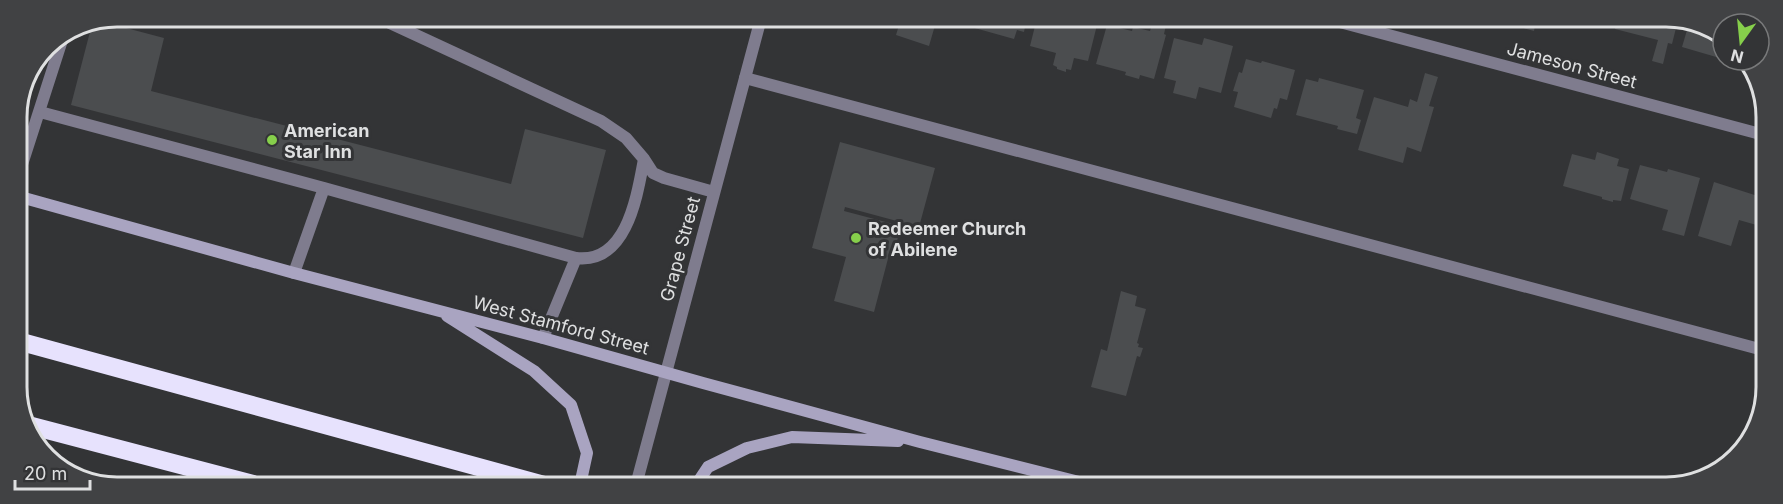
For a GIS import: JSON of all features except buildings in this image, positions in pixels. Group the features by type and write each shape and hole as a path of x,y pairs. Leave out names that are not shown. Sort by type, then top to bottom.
{"highway":[{"path":"27,343 516,477"},
{"path":"36,427 226,477"}],"main road":[{"name":"West Stamford Street","path":"27,199 920,442 1059,477"},
{"path":"438,310 534,371 571,405 587,453 582,477"},
{"path":"701,477 708,467 747,448 792,437 920,442"}],"street":[{"path":"399,27 601,121 626,138 653,173 714,192"},
{"name":"Grape Street","path":"638,477 759,27"},
{"name":"Jameson Street","path":"1359,27 1756,133"},
{"path":"27,150 60,48"},
{"path":"745,78 1756,348"},
{"path":"40,112 587,260 601,255 615,244 627,224 638,191 644,159"},
{"path":"294,273 324,188"},
{"path":"543,338 576,258"}],"place":[{"name":"American Star Inn","path":"272,140"},
{"name":"Redeemer Church of Abilene","path":"856,238"}]}
